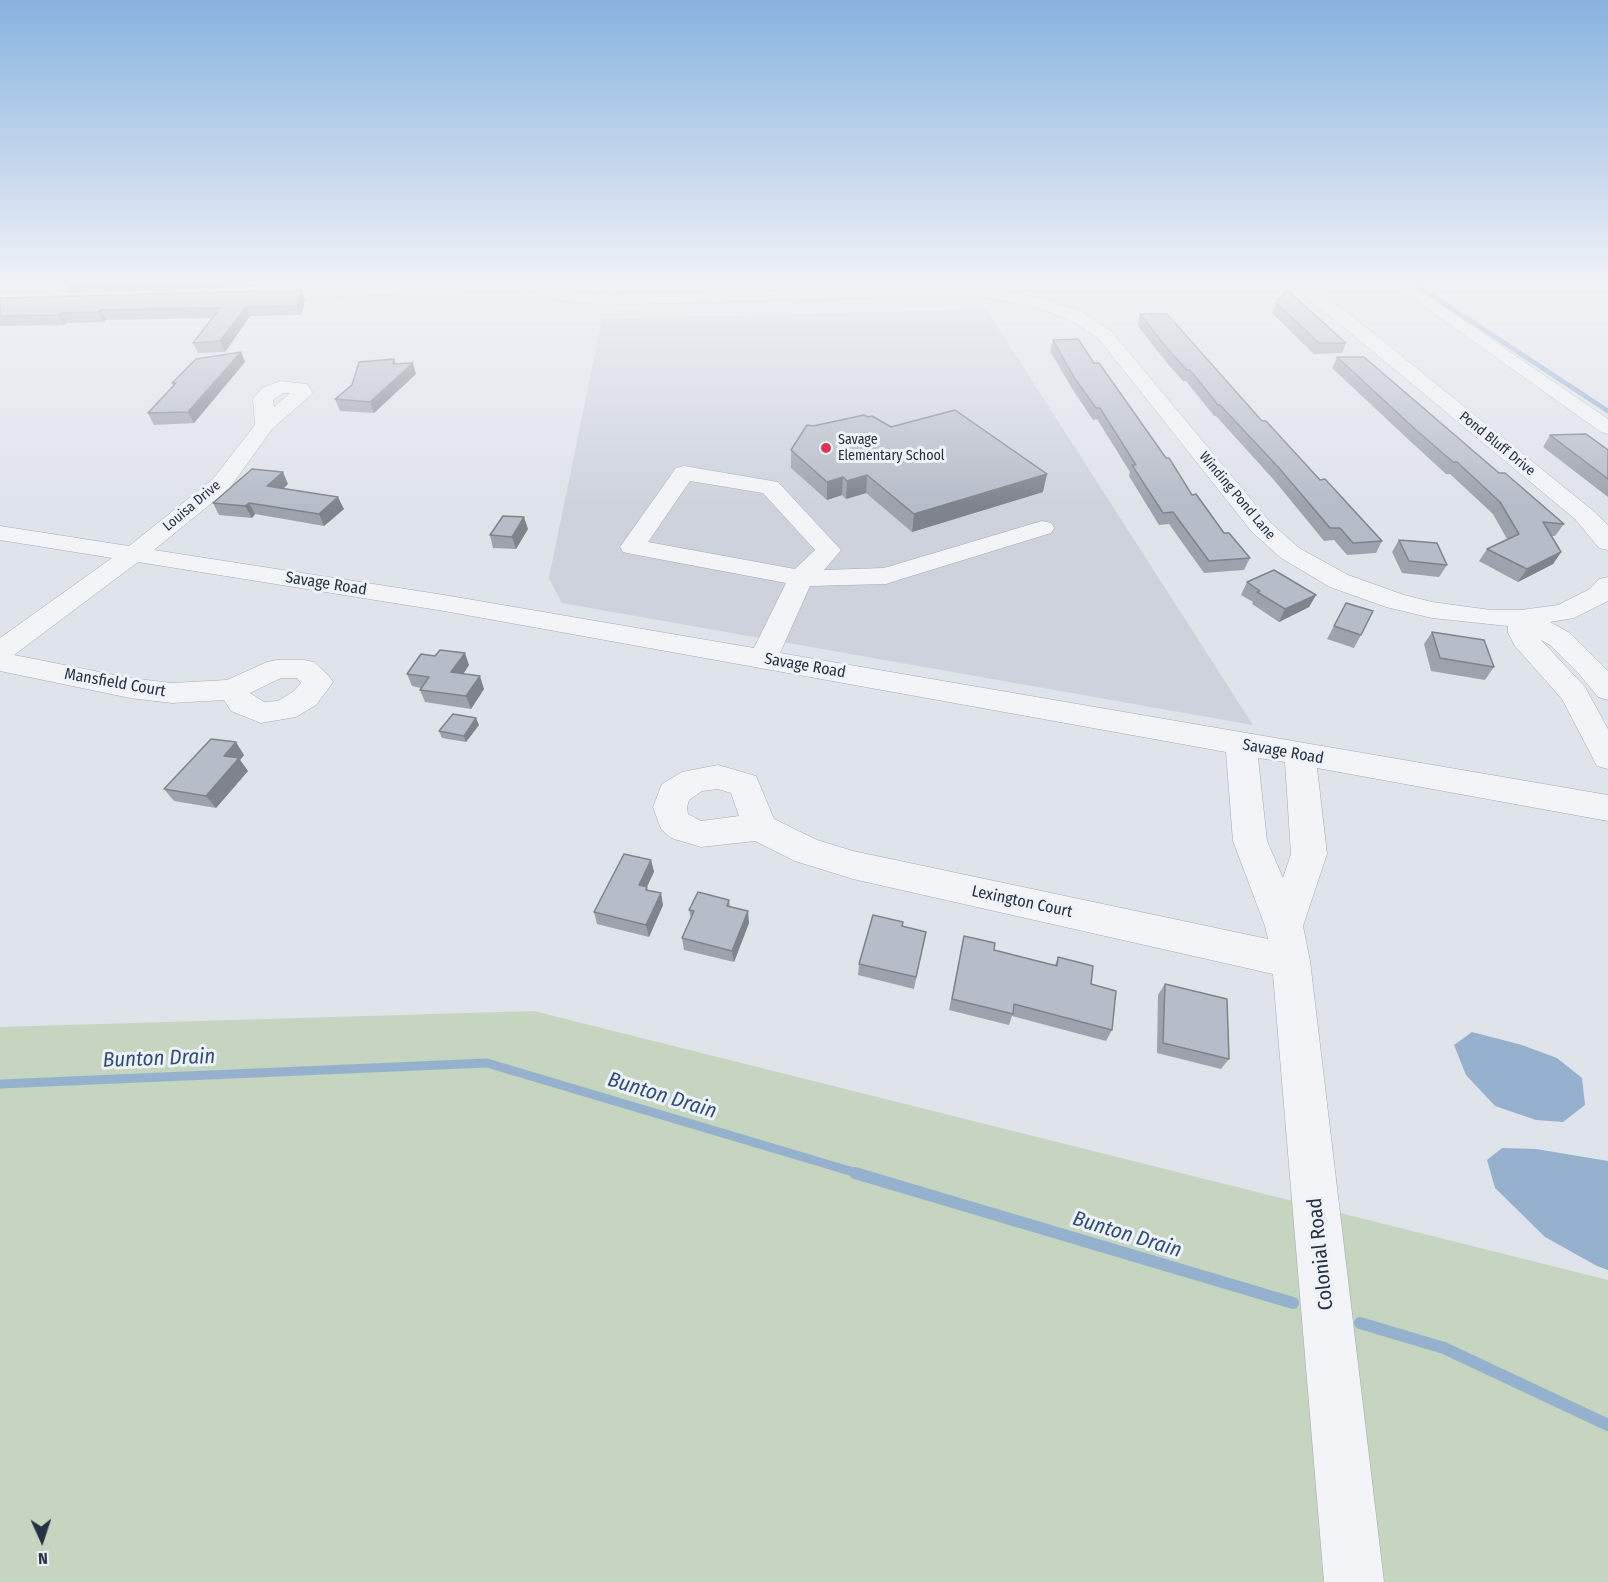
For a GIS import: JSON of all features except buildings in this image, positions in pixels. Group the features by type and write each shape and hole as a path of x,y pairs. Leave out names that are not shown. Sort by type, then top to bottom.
{"street":[{"name":"Winding Pond Lane","path":"1124,359 1261,527 1290,553 1339,581 1395,601 1461,615 1521,618"},
{"name":"Pond Bluff Drive","path":"1393,359 1583,514 1608,543"},
{"path":"1508,359 1608,428"},
{"name":"Louisa Drive","path":"135,553 221,484 265,425"},
{"path":"763,658 801,578 829,550 770,487 684,472 632,547 801,578 886,576 1042,528"},
{"name":"Savage Road","path":"0,533 135,553 763,658 1608,808"},
{"path":"0,652 135,553"},
{"path":"1521,618 1555,614 1580,606 1599,595 1608,585"},
{"path":"1521,618 1560,639 1590,668 1608,690"},
{"path":"1521,618 1525,640 1574,694 1608,758"},
{"name":"Mansfield Court","path":"0,662 130,688 172,693 232,690"},
{"name":"Colonial Road","path":"1241,744 1250,842 1288,943 1354,1582"},
{"name":"Colonial Road","path":"1288,943 1309,854 1300,755"},
{"name":"Lexington Court","path":"759,827 807,851 853,865 1288,943"}],"shaded area":[{"name":"Savage Elementary School","path":"594,359 1018,359 1253,725 562,603 549,578"}],"green space":[{"path":"534,1011 1608,1280 1608,1582 0,1582 0,1027"}],"water":[{"path":"1472,1032 1522,1045 1557,1058 1582,1078 1585,1105 1563,1122 1536,1120 1495,1106 1466,1075 1454,1045"},
{"path":"1502,1148 1536,1149 1608,1161 1608,1270 1545,1237 1495,1188 1487,1160"}],"waterway":[{"path":"1528,359 1608,411"},
{"name":"Bunton Drain","path":"0,1084 487,1063 860,1174"},
{"name":"Bunton Drain","path":"855,1173 1293,1303"},
{"name":"Bunton Drain","path":"1360,1323 1444,1348 1608,1425"}],"place":[{"name":"Savage Elementary School","path":"826,448"}]}
